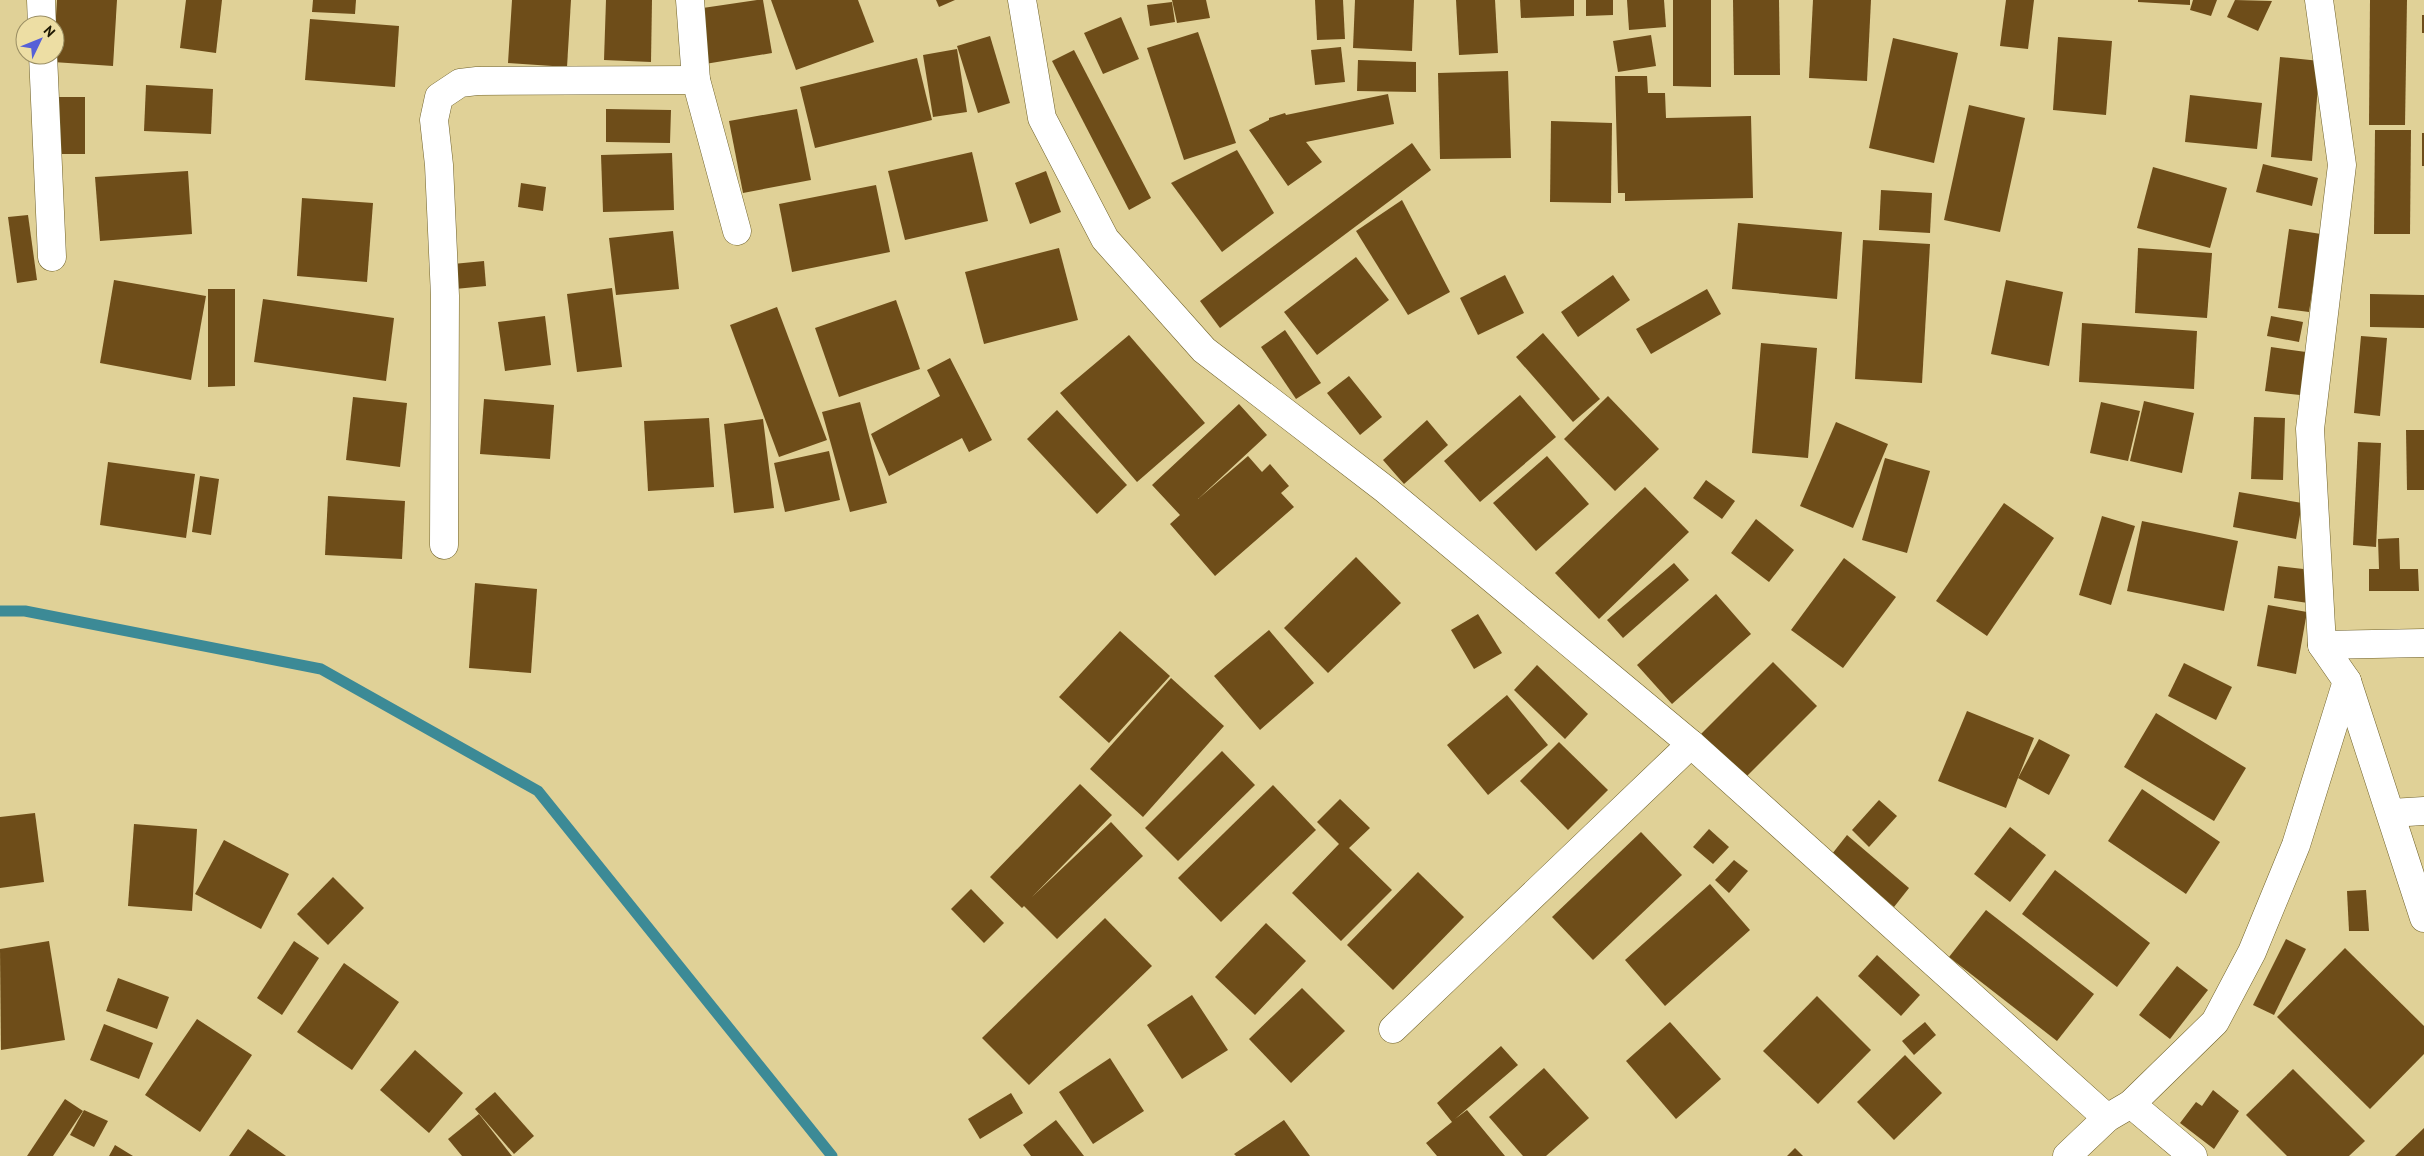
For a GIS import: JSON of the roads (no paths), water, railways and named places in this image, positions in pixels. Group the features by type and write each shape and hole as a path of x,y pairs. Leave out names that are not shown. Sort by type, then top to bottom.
{"street":[{"path":"41,0 42,15"},
{"path":"690,0 696,80 737,231"},
{"path":"1022,0 1042,118 1106,239 1204,350 1386,490 1691,744 2107,1118"},
{"path":"2319,0 2342,165 2310,429 2322,645 2348,682 2424,918"},
{"path":"43,65 52,257"},
{"path":"444,544 445,296 439,165 434,120 439,97 460,83 477,81 696,80"},
{"path":"2322,645 2424,643"},
{"path":"2067,1156 2107,1118 2131,1104 2215,1022 2252,952 2296,845 2348,682"},
{"path":"1392,1030 1691,744"},
{"path":"2391,813 2424,811"},
{"path":"2131,1104 2193,1156"}],"waterway":[{"path":"0,611 25,611 321,669 538,791 832,1156"}]}
